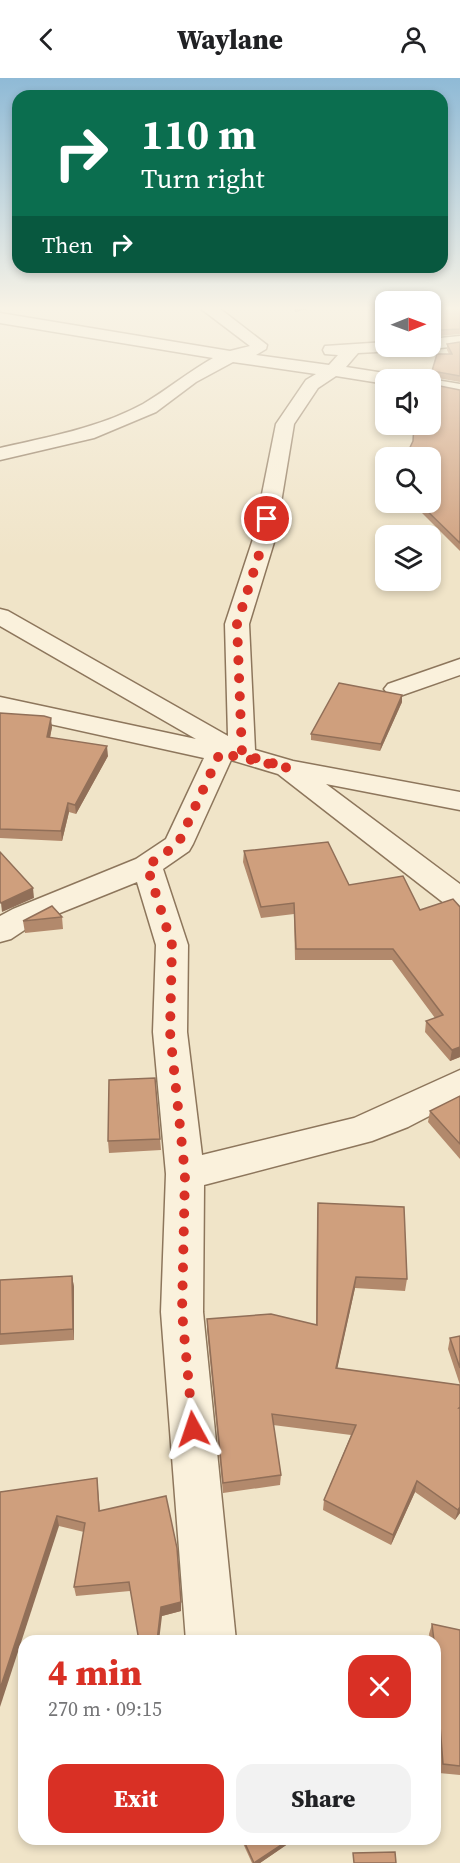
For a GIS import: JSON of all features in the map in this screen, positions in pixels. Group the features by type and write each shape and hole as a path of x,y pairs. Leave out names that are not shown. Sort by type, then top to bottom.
{"street":[{"path":"0,454 87,434 149,408 172,391"},
{"path":"0,931 24,916 147,866 178,844 231,754 237,624 264,539 285,424 307,391"},
{"path":"0,616 231,754"},
{"path":"397,689 460,667"},
{"path":"0,705 288,768 460,801"},
{"path":"288,768 460,900"},
{"path":"147,866 172,945 170,1032 185,1174 182,1312 210,1635"},
{"path":"185,1174 359,1131 396,1117 460,1084"}],"building":[{"path":"441,391 460,391 460,543 429,513 441,513 441,447 410,447 413,435 441,435"},
{"path":"339,683 402,695 381,744 311,734"},
{"path":"0,713 51,718 47,737 107,746 75,805 68,803 61,831 0,829"},
{"path":"328,842 349,885 403,876 420,910 453,899 460,907 460,1047 452,1050 426,1021 443,1015 393,949 296,949 294,903 261,907 244,851"},
{"path":"0,852 33,888 1,903 0,901"},
{"path":"52,906 62,917 23,921"},
{"path":"155,1078 160,1139 108,1141 109,1080"},
{"path":"460,1096 460,1144 430,1111"},
{"path":"318,1203 404,1207 407,1279 356,1277 336,1368 460,1385 460,1507 458,1510 417,1481 393,1535 324,1500 356,1425 272,1414 281,1475 223,1483 207,1319 271,1314 317,1325"},
{"path":"72,1276 73,1329 0,1334 0,1280"},
{"path":"460,1336 460,1368 450,1338"},
{"path":"97,1478 99,1511 166,1496 177,1548 181,1602 161,1607 158,1635 138,1635 129,1582 74,1587 85,1523 57,1516 0,1689 0,1492"},
{"path":"432,1624 460,1630 460,1766 443,1764 441,1635 433,1635"},
{"path":"246,1845 281,1845 254,1863"},
{"path":"395,1852 396,1863 354,1863 353,1853"}],"route":[{"path":"193,1429 182,1312 185,1174 170,1032 172,945 147,866 178,844 220,753 288,768 242,754 237,624 264,539 267,519"}]}
